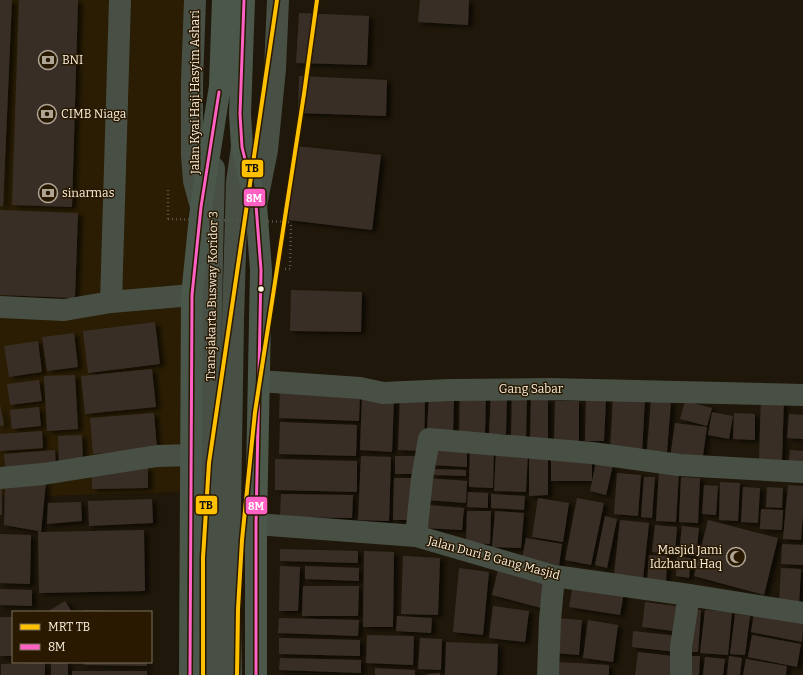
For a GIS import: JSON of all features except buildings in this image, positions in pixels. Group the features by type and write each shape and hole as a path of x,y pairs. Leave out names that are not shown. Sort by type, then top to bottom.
{"main road":[{"name":"Jalan Kyai Haji Hasyim Ashari","path":"223,0 230,85 240,114 242,147 256,205 261,270 256,524 256,675"},
{"name":"Jalan Kyai Haji Hasyim Ashari","path":"190,675 192,295 201,207 213,134 230,85 244,0"}],"street":[{"path":"111,302 120,0"},
{"name":"Jalan Kyai Haji Hasyim Ashari","path":"195,0 192,82 192,155 194,181 201,207"},
{"name":"Jalan Kyai Haji Hasyim Ashari","path":"256,205 267,150 275,69 278,0"},
{"name":"Transjakarta Busway Koridor 3","path":"208,675 210,332 214,168 213,134"},
{"name":"Transjakarta Busway Koridor 3","path":"231,675 229,570 234,321 237,182 242,147"},
{"path":"0,307 64,310 111,302 192,295"},
{"name":"Gang Sabar","path":"259,381 360,388 383,393 450,390 550,389 803,395"},
{"path":"416,536 422,479 429,439 592,453 679,465 803,472"},
{"path":"0,478 43,474 158,456 192,455"},
{"name":"Jalan Duri B Gang Masjid","path":"256,524 416,536 554,576 803,613"},
{"path":"548,675 550,620 554,576"},
{"path":"681,675 681,647 690,595"}],"path":[{"path":"168,219 291,222 290,269"}],"shaded area":[{"path":"0,0 192,0 184,492 0,497"}],"metro line":[{"name":"TB","path":"203,675 203,558 209,463 277,0"},
{"name":"TB","path":"237,675 238,609 242,540 255,412 317,0"}],"transit line":[{"name":"8M","path":"244,0 240,114 242,147 256,205 261,270 256,524 256,675"},
{"name":"8M","path":"190,675 192,295 201,207 219,92"}],"place":[{"name":"BNI","path":"48,60"},
{"name":"CIMB Niaga","path":"47,114"},
{"name":"sinarmas","path":"48,193"},
{"name":"Masjid Jami Idzharul Haq","path":"736,557"}]}
